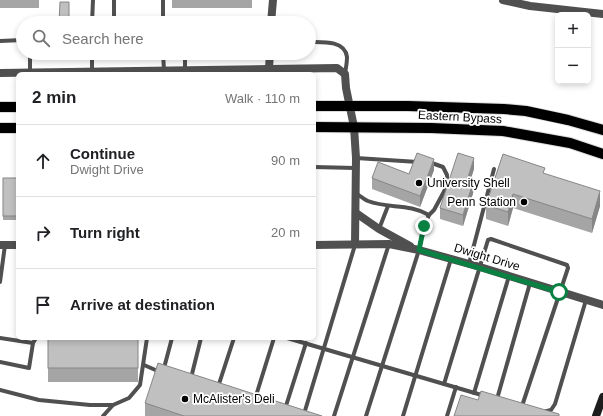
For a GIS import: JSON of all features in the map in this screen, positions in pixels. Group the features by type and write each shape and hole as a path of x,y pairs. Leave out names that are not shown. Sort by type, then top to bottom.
{"main road":[{"name":"Eastern Bypass","path":"316,106 408,106 504,109 526,111 568,120 603,130"},
{"path":"0,107 16,107"},
{"path":"0,128 16,128"},
{"name":"Eastern Bypass","path":"316,128 431,128 503,131 570,143 603,154"}],"street":[{"path":"272,16 273,0"},
{"path":"503,0 530,6 603,14"},
{"path":"269,68 270,60"},
{"path":"30,72 337,68 345,74 346,88 354,127 357,194 355,244"},
{"path":"0,73 16,72"},
{"path":"356,214 379,229 419,250"},
{"name":"Dwight Drive","path":"316,245 389,244 419,250 603,305"},
{"path":"2,245 16,245"},
{"path":"596,416 603,397"}],"lane":[{"path":"92,16 93,0"},
{"path":"114,0 114,16"},
{"path":"163,0 163,16"},
{"path":"0,41 16,40"},
{"path":"316,42 333,42 340,46 345,52 347,58 345,74"},
{"path":"30,60 30,72"},
{"path":"92,60 92,71"},
{"path":"163,60 164,70"},
{"path":"185,60 185,70"},
{"path":"356,158 429,162 443,167 447,175 447,186 434,210 428,215 424,226 419,250 381,365 366,416"},
{"path":"316,167 356,168"},
{"path":"469,264 494,169"},
{"path":"357,194 368,201 388,206 400,206 420,210 428,215"},
{"path":"379,229 388,206"},
{"path":"444,384 488,240 491,239 568,265 522,406"},
{"path":"297,414 305,416 355,244"},
{"path":"334,416 389,244"},
{"path":"0,282 2,245"},
{"path":"403,416 451,259"},
{"path":"474,393 509,276"},
{"path":"497,399 530,282"},
{"path":"535,410 542,412 551,410 555,404 586,300"},
{"path":"0,338 33,343"},
{"path":"0,362 29,368 35,340"},
{"path":"103,416 114,405 129,398 140,385 147,340"},
{"path":"144,366 162,373 171,340"},
{"path":"190,382 200,340"},
{"path":"210,388 217,390 233,340"},
{"path":"262,403 255,400 273,340"},
{"path":"297,340 352,358 381,365 503,401"},
{"path":"284,410 306,343"},
{"path":"447,416 456,387"},
{"path":"0,390 39,400 90,405 114,405"},
{"path":"516,404 528,408"},
{"path":"277,408 291,412"}],"building":[{"path":"60,2 69,2 69,16 59,16"},
{"path":"417,153 434,159 420,196 372,178 378,162 409,174"},
{"path":"458,153 474,158 468,177 474,179 463,215 440,208"},
{"path":"503,154 545,168 543,173 600,191 592,219 513,194 508,212 486,205"},
{"path":"3,178 16,178 16,216 3,216"},
{"path":"48,340 138,340 138,368 48,368"},
{"path":"158,363 322,416 184,416 145,403"},
{"path":"481,391 559,414 559,416 454,416 461,395 478,400"}],"place":[{"name":"University Shell","path":"419,183"},
{"name":"Penn Station","path":"524,202"},
{"name":"McAlister's Deli","path":"185,399"}],"route":[{"path":"424,226 419,250 530,282 559,292"}]}
